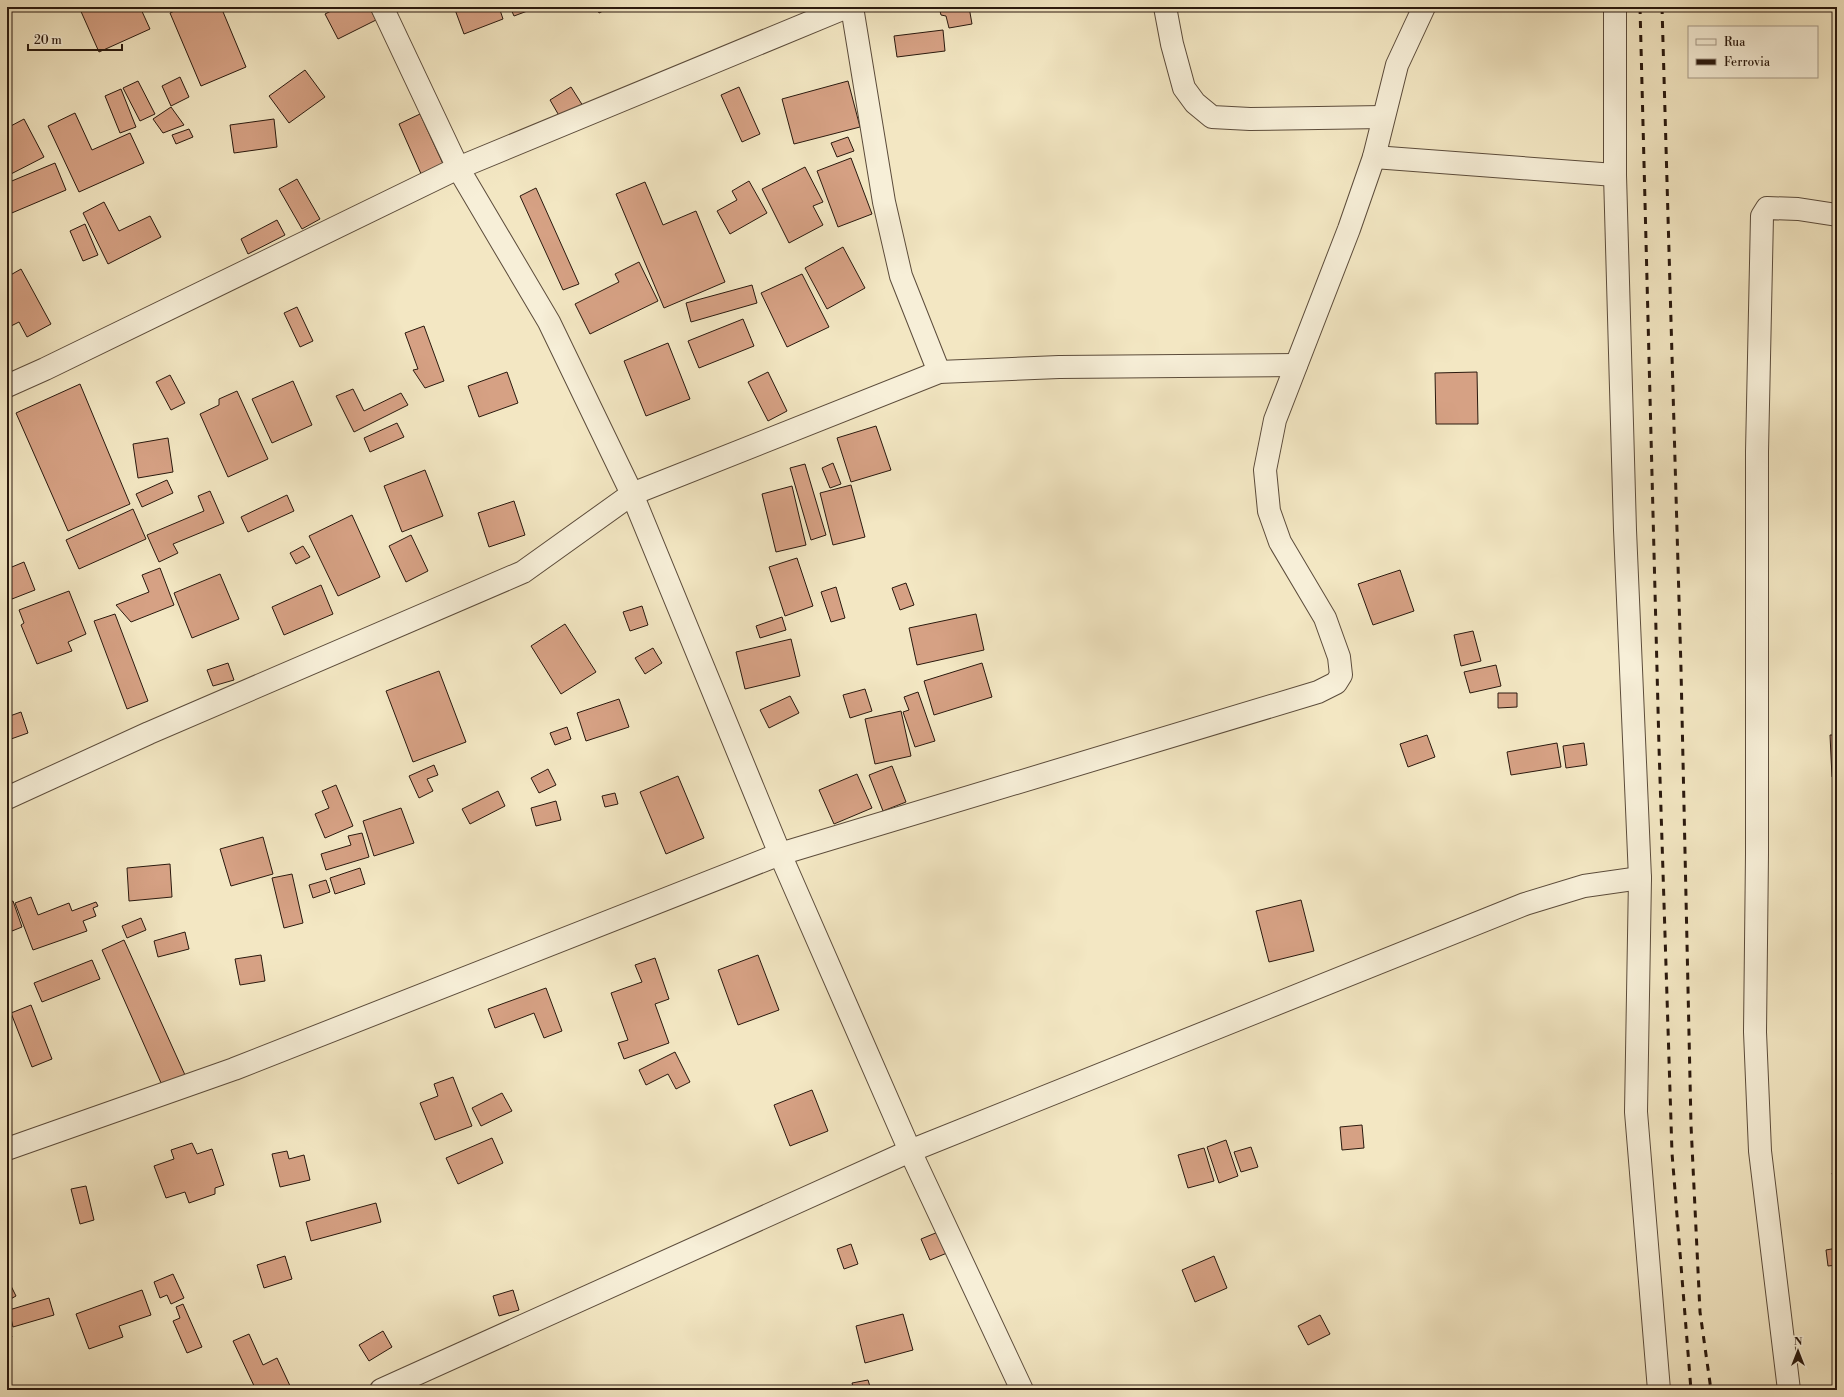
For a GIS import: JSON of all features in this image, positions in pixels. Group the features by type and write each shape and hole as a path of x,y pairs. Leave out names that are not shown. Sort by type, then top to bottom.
{"street":[{"path":"382,7 458,168 549,322 632,494 780,854 910,1151 1022,1390"},
{"path":"7,386 45,369 458,168 847,7"},
{"path":"852,7 884,202 900,276 939,372"},
{"path":"1165,7 1172,44 1184,88 1195,103 1212,117 1306,119 1383,117"},
{"path":"7,1149 242,1066 780,854 1318,692 1336,683 1342,675 1339,658 1325,618 1280,542 1269,510 1265,470 1275,420 1349,229 1374,158 1397,65 1424,7"},
{"path":"1615,7 1615,175 1625,530 1640,878 1636,1112 1659,1390"},
{"path":"1374,158 1615,175"},
{"path":"1789,1390 1760,1151 1755,1032 1757,854 1757,452 1760,244 1762,216 1767,208 1798,209 1837,215"},
{"path":"7,798 149,733 523,572 632,494 939,372 1058,367 1296,365"},
{"path":"381,1390 910,1151 1525,904 1584,886 1640,878"}],"building":[{"path":"79,7 140,7 150,29 99,52"},
{"path":"183,7 221,7 246,67 201,86 170,13"},
{"path":"339,7 369,7 376,20 338,39 325,14"},
{"path":"454,7 499,7 503,19 464,34"},
{"path":"510,7 538,7 514,16"},
{"path":"596,7 611,7 599,13"},
{"path":"939,7 969,7 972,24 949,28 946,16 941,15"},
{"path":"943,30 945,51 897,57 894,36"},
{"path":"305,70 325,97 289,123 269,96"},
{"path":"180,77 189,97 171,106 162,86"},
{"path":"138,81 155,114 140,121 123,88"},
{"path":"848,81 860,127 794,144 782,99"},
{"path":"571,87 583,106 561,119 550,100"},
{"path":"739,87 760,134 742,142 721,95"},
{"path":"121,89 136,127 120,133 105,96"},
{"path":"171,107 184,125 163,133 153,119"},
{"path":"75,113 92,150 130,133 144,163 79,192 48,126"},
{"path":"420,114 444,166 422,176 399,124"},
{"path":"24,119 44,157 7,176 7,128"},
{"path":"274,119 277,147 234,153 230,125"},
{"path":"189,129 193,137 176,144 172,135"},
{"path":"848,137 854,151 837,157 831,143"},
{"path":"851,158 872,214 838,227 817,171"},
{"path":"55,163 66,190 7,215 7,183"},
{"path":"805,167 823,202 813,206 823,225 789,243 762,189"},
{"path":"297,179 320,219 302,229 279,189"},
{"path":"749,181 767,213 730,234 717,211 737,200 732,191"},
{"path":"645,182 663,225 696,211 725,282 664,308 616,194"},
{"path":"536,188 579,284 563,290 520,196"},
{"path":"104,202 119,231 150,216 161,237 108,264 83,213"},
{"path":"277,220 285,235 248,254 241,239"},
{"path":"85,224 98,255 83,261 70,231"},
{"path":"843,247 865,288 827,309 805,268"},
{"path":"639,262 658,301 590,334 575,304 619,282 615,274"},
{"path":"21,269 51,324 27,337 19,322 7,328 7,277"},
{"path":"802,274 829,327 787,347 761,293"},
{"path":"752,285 757,303 691,322 686,303"},
{"path":"297,307 313,341 300,347 284,313"},
{"path":"743,319 754,346 699,368 688,341"},
{"path":"424,326 444,381 425,388 413,370 418,369 405,333"},
{"path":"668,343 690,399 646,416 624,361"},
{"path":"507,372 518,403 479,417 468,386"},
{"path":"768,372 787,411 768,421 748,382"},
{"path":"1477,372 1478,424 1436,424 1435,373"},
{"path":"170,375 185,403 171,410 156,382"},
{"path":"293,381 312,425 272,443 252,399"},
{"path":"80,384 130,504 68,531 16,413"},
{"path":"353,389 364,411 401,393 408,405 354,432 336,396"},
{"path":"237,391 268,459 228,477 200,414 219,405 219,399"},
{"path":"397,423 404,437 370,452 364,438"},
{"path":"876,426 891,470 851,482 837,438"},
{"path":"168,438 173,472 138,478 133,444"},
{"path":"833,463 841,484 830,488 822,468"},
{"path":"805,464 826,535 811,540 790,468"},
{"path":"425,470 443,516 402,532 384,486"},
{"path":"167,480 173,493 142,507 136,494"},
{"path":"851,485 865,537 833,545 820,493"},
{"path":"792,486 806,545 776,552 762,494"},
{"path":"210,491 224,523 173,544 178,553 159,562 147,535 204,511 198,496"},
{"path":"287,495 294,511 248,532 241,517"},
{"path":"514,501 525,535 489,547 478,513"},
{"path":"133,509 146,539 79,569 66,540"},
{"path":"352,515 380,577 338,596 309,536"},
{"path":"411,535 428,571 406,582 389,546"},
{"path":"303,546 310,557 296,564 290,553"},
{"path":"797,558 813,606 785,616 769,567"},
{"path":"24,562 35,590 12,599 7,587 7,569"},
{"path":"160,568 174,605 131,622 116,605 149,592 142,575"},
{"path":"1400,570 1414,611 1373,625 1358,584"},
{"path":"220,574 239,619 192,638 174,593"},
{"path":"906,583 914,605 900,610 892,588"},
{"path":"321,585 333,614 284,635 272,607"},
{"path":"836,587 845,618 831,622 821,592"},
{"path":"69,591 86,634 68,642 72,651 37,664 21,625 24,623 19,610"},
{"path":"642,606 648,625 630,631 623,612"},
{"path":"115,614 148,701 127,709 94,621"},
{"path":"976,614 984,650 917,665 909,628"},
{"path":"782,617 786,630 760,638 756,626"},
{"path":"565,624 596,672 561,694 531,646"},
{"path":"1473,631 1481,661 1461,666 1454,635"},
{"path":"791,639 800,676 745,689 736,652"},
{"path":"653,648 662,663 645,674 635,658"},
{"path":"228,663 234,680 213,686 207,670"},
{"path":"982,663 992,697 934,715 924,681"},
{"path":"1496,665 1501,686 1470,693 1464,672"},
{"path":"439,671 466,742 413,762 386,691"},
{"path":"865,689 872,711 850,718 843,695"},
{"path":"918,692 935,741 915,747 903,712 909,710 904,697"},
{"path":"1498,693 1517,693 1517,707 1498,708"},
{"path":"790,696 799,713 769,728 760,710"},
{"path":"619,699 629,727 586,741 577,713"},
{"path":"901,711 911,756 875,764 865,719"},
{"path":"21,712 28,733 11,739 7,727 7,717"},
{"path":"567,727 571,739 555,745 550,733"},
{"path":"1427,735 1435,757 1408,767 1400,744"},
{"path":"1830,735 1837,735 1837,776 1832,777"},
{"path":"1557,743 1561,767 1511,775 1507,752"},
{"path":"1584,743 1587,765 1566,768 1563,746"},
{"path":"434,765 438,775 427,779 433,791 419,798 409,776"},
{"path":"892,766 906,802 883,811 869,775"},
{"path":"548,769 556,785 539,793 531,778"},
{"path":"857,774 872,808 834,824 819,790"},
{"path":"678,776 704,838 666,854 640,792"},
{"path":"336,785 353,826 325,838 315,814 329,808 322,791"},
{"path":"498,791 505,806 470,824 462,809"},
{"path":"615,793 618,804 605,807 602,796"},
{"path":"556,801 561,820 536,826 531,808"},
{"path":"401,808 414,843 374,856 363,821"},
{"path":"362,833 369,857 326,870 321,854 351,845 348,836"},
{"path":"263,837 273,874 231,886 220,849"},
{"path":"170,864 172,897 129,901 127,868"},
{"path":"360,868 365,884 335,894 330,878"},
{"path":"292,874 303,923 284,928 272,878"},
{"path":"326,880 330,892 313,898 309,885"},
{"path":"31,897 38,915 69,903 72,911 96,902 98,906 93,908 96,916 83,921 87,931 33,950 15,903"},
{"path":"1301,900 1314,951 1269,962 1256,911"},
{"path":"13,901 22,927 7,933 7,903"},
{"path":"141,918 146,930 127,938 122,926"},
{"path":"185,932 189,949 158,957 154,941"},
{"path":"124,940 185,1075 162,1085 102,950"},
{"path":"261,955 265,981 240,985 235,959"},
{"path":"758,955 779,1010 738,1025 718,970"},
{"path":"655,958 669,999 655,1004 669,1043 624,1059 618,1043 628,1040 611,993 642,982 635,965"},
{"path":"92,960 100,979 42,1002 34,983"},
{"path":"546,988 562,1031 544,1038 534,1013 495,1028 488,1009"},
{"path":"31,1005 52,1059 32,1067 11,1013"},
{"path":"675,1052 690,1082 676,1089 668,1074 646,1085 639,1070"},
{"path":"453,1077 472,1126 435,1140 420,1103 438,1096 434,1084"},
{"path":"812,1090 828,1131 790,1146 774,1105"},
{"path":"502,1093 512,1111 481,1126 472,1108"},
{"path":"1362,1125 1364,1148 1342,1150 1340,1127"},
{"path":"492,1138 503,1163 458,1184 446,1158"},
{"path":"1226,1140 1238,1176 1219,1183 1207,1147"},
{"path":"192,1143 197,1154 212,1149 224,1185 215,1188 215,1194 189,1203 185,1192 166,1198 154,1166 174,1159 171,1150"},
{"path":"1251,1147 1258,1167 1241,1172 1234,1152"},
{"path":"1204,1148 1214,1181 1188,1188 1178,1155"},
{"path":"287,1151 289,1159 304,1155 310,1180 280,1187 272,1154"},
{"path":"1837,1171 1837,1190 1832,1173"},
{"path":"86,1186 94,1220 80,1224 71,1189"},
{"path":"376,1203 381,1222 311,1241 306,1222"},
{"path":"938,1232 947,1253 930,1260 921,1239"},
{"path":"851,1244 858,1264 844,1269 837,1249"},
{"path":"1837,1248 1837,1265 1828,1266 1826,1250"},
{"path":"285,1256 292,1279 264,1288 257,1265"},
{"path":"1214,1256 1227,1288 1195,1302 1182,1270"},
{"path":"173,1274 184,1298 171,1304 167,1295 160,1298 154,1282"},
{"path":"7,1278 16,1296 7,1301"},
{"path":"142,1290 151,1315 119,1326 123,1337 89,1349 76,1314"},
{"path":"513,1290 519,1310 499,1316 493,1296"},
{"path":"49,1298 54,1315 13,1327 9,1310"},
{"path":"183,1304 202,1347 187,1353 173,1321 180,1318 176,1307"},
{"path":"903,1314 913,1350 865,1363 856,1326"},
{"path":"1320,1315 1330,1334 1308,1345 1298,1326"},
{"path":"7,1327 12,1337 7,1339"},
{"path":"383,1331 392,1347 369,1361 359,1345"},
{"path":"249,1334 263,1365 277,1358 292,1390 256,1390 233,1341"},
{"path":"868,1380 871,1390 854,1390 852,1383"}],"railway":[{"path":"1640,7 1659,747 1672,1153 1691,1390"},
{"path":"1662,7 1681,669 1691,1125 1700,1312 1711,1390"}]}
